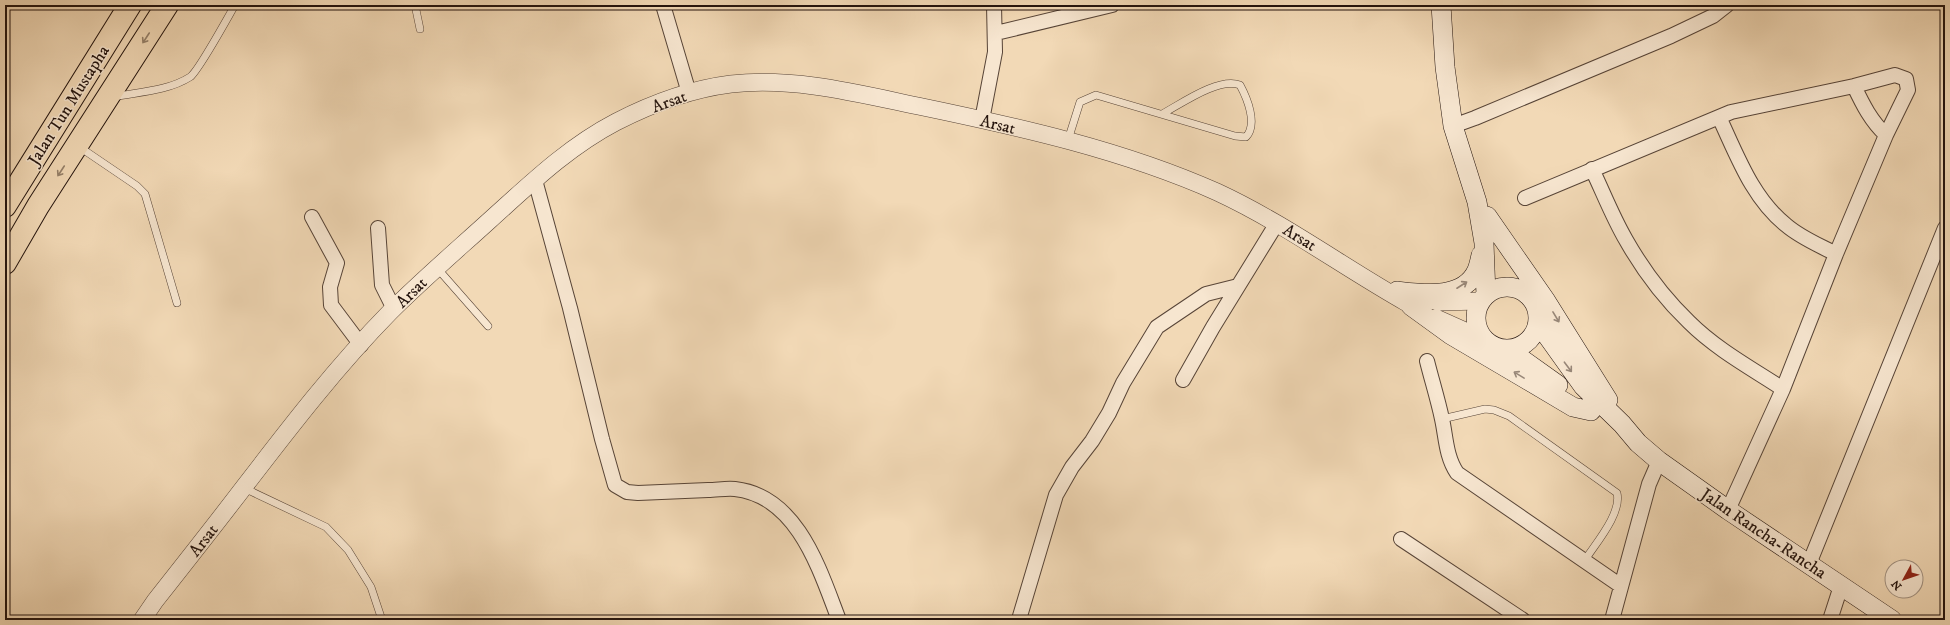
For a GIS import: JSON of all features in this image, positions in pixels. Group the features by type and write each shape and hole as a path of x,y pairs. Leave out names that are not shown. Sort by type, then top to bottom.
{"main road":[{"name":"Jalan Tun Mustapha","path":"5,205 130,5"},
{"path":"6,260 38,206 167,5"},
{"path":"1441,5 1445,68 1453,126 1482,209 1521,289 1535,304 1538,314 1538,324 1534,334 1528,342 1520,347 1509,350"},
{"path":"1482,209 1484,244 1483,298"},
{"path":"1482,209 1546,300 1622,424"},
{"path":"1397,291 1433,294 1455,290 1464,285 1477,270 1484,244"},
{"path":"1521,289 1506,287 1496,289 1483,298 1476,310 1475,320 1483,339 1490,345 1509,350 1617,432 1638,443"},
{"path":"1411,306 1436,326 1573,407 1591,411"},
{"path":"1538,324 1583,386 1622,424 1638,443"},
{"name":"Jalan Rancha-Rancha","path":"1638,443 1659,461 1728,510 1892,620"}],"street":[{"path":"663,5 689,93"},
{"path":"982,120 994,52 996,32 994,5"},
{"path":"996,32 1112,5"},
{"path":"1453,126 1671,36 1713,16 1727,5"},
{"path":"1525,198 1731,112 1895,76 1906,79 1908,90 1886,135 1836,254 1784,389 1728,510"},
{"name":"Arsat","path":"142,620 322,388 394,309 437,267 578,144 618,121 666,100 689,93 730,84 764,83 800,84 840,89 982,120 1132,158 1215,192 1277,223 1375,284"},
{"path":"1854,86 1866,111 1876,126 1886,135"},
{"path":"1719,117 1754,190 1768,208 1786,225 1804,238 1836,254"},
{"path":"1592,169 1625,240 1668,300 1689,322 1714,343 1784,389"},
{"path":"535,180 570,308 605,453 615,485 626,492 638,493 735,489 760,495 773,503 797,528 816,559 839,620"},
{"path":"312,217 337,263 330,287 331,305 361,345"},
{"path":"1183,380 1213,327 1277,223"},
{"path":"378,228 382,285 394,309"},
{"path":"1809,564 1945,228"},
{"path":"1375,284 1414,298 1438,302 1483,298"},
{"path":"1375,284 1411,306 1483,339"},
{"path":"1020,616 1056,495 1072,467 1092,441 1110,412 1123,382 1157,328 1206,294 1238,286"},
{"path":"1427,361 1442,418 1452,466 1457,473 1621,586"},
{"path":"1612,620 1649,484 1659,461"},
{"path":"1401,539 1523,620"},
{"path":"1830,620 1841,586"}],"lane":[{"path":"107,99 144,90 158,90 192,77 235,5"},
{"path":"415,5 420,29"},
{"path":"1068,142 1080,102 1096,95 1235,136 1246,137 1250,133 1251,128 1251,118 1244,92 1240,85 1234,83 1214,86 1162,114"},
{"path":"77,146 137,186 145,194 177,303"},
{"path":"437,267 488,326"},
{"path":"1442,418 1476,410 1494,410 1509,416 1618,493 1619,499 1616,511 1584,560"},
{"path":"243,488 326,527 348,550 371,587 382,620"}]}
